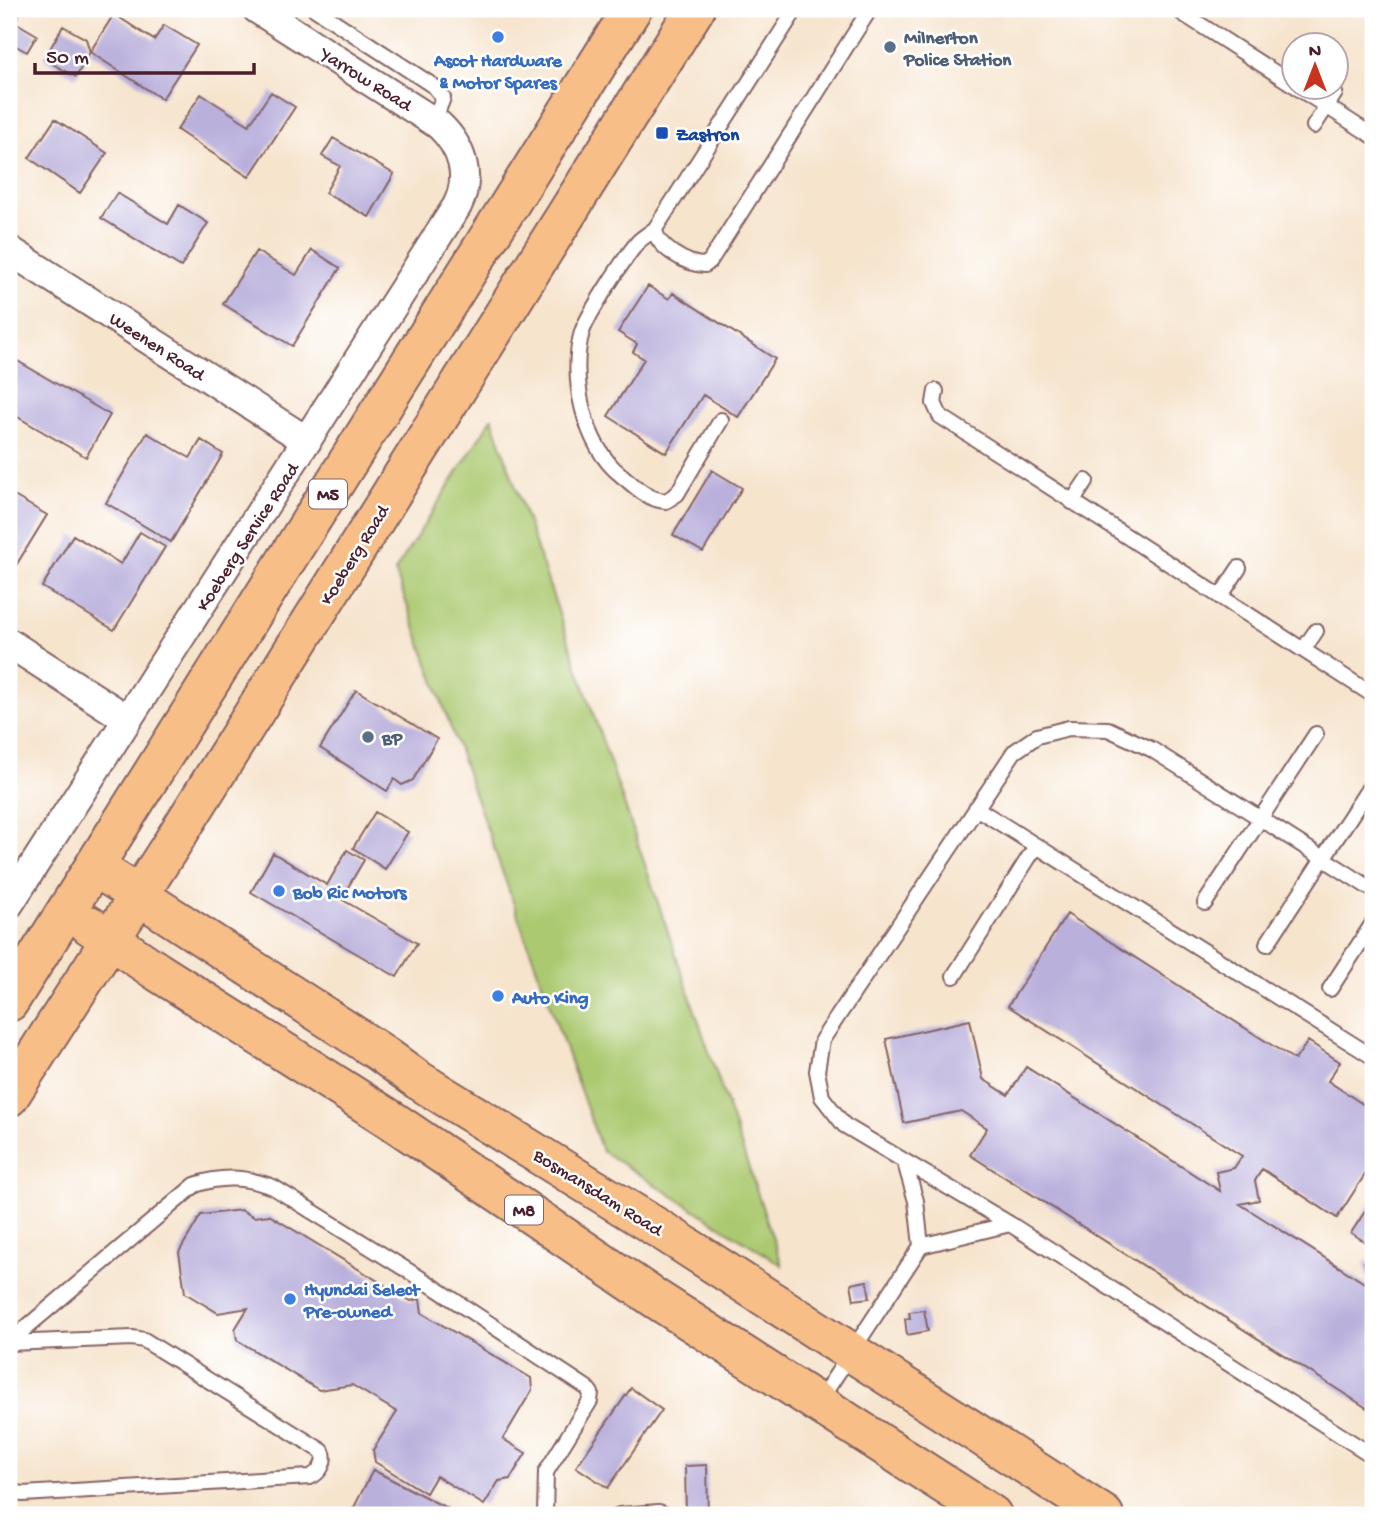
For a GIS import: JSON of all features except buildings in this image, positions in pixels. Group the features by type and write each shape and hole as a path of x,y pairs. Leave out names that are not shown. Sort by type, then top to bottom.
{"main road":[{"name":"M5","path":"9,1002 632,9"},
{"name":"Koeberg Road","path":"9,1097 137,894 173,842 695,9"},
{"name":"Bosmansdam Road","path":"95,867 381,1053 418,1080 550,1160 1104,1515"},
{"name":"M8","path":"66,910 158,972 393,1121 818,1404 992,1515"}],"street":[{"name":"Yarrow Road","path":"262,10 434,121 448,134 463,161"},
{"name":"Koeberg Service Road","path":"9,904 457,206 464,184 463,161"},
{"name":"Weenen Road","path":"9,250 307,441"},
{"path":"9,643 127,719"}],"lane":[{"path":"316,9 435,87 443,98 434,121"},
{"path":"720,421 677,494 666,501 648,497 614,470 598,447 586,419 578,380 582,331 607,288 639,242 655,229 796,9"},
{"path":"655,229 660,243 691,262 705,265 710,261 870,9"},
{"path":"1182,13 1280,76"},
{"path":"1314,126 1330,102"},
{"path":"1333,102 1373,136"},
{"path":"936,391 934,403 940,416 1373,695"},
{"path":"1072,502 1086,481"},
{"path":"1220,597 1239,568"},
{"path":"1303,650 1316,631"},
{"path":"1373,890 1151,749 1108,729 1069,728 1037,736 1014,752 822,1040 817,1071 822,1097 844,1125 1010,1224 1373,1456"},
{"path":"1205,903 1316,734"},
{"path":"1267,944 1373,782"},
{"path":"976,808 1373,1057"},
{"path":"954,976 1036,846"},
{"path":"1330,989 1373,923"},
{"path":"818,1404 921,1246 916,1201 905,1163"},
{"path":"9,1343 195,1185 212,1178 254,1180 273,1186 591,1392 590,1401 546,1472 545,1515"},
{"path":"921,1246 1010,1224"},
{"path":"9,1343 132,1338 144,1340 322,1451 324,1461 316,1474 310,1477 23,1494 9,1492"},
{"path":"619,1515 659,1512 666,1515"}],"green space":[{"path":"492,418 782,1265 602,1151 395,571"}],"place":[{"name":"Ascot Hardware & Motor Spares","path":"498,37"},
{"name":"Milnerton Police Station","path":"890,47"},
{"name":"Zastron","path":"662,133"},
{"name":"BP","path":"368,737"},
{"name":"Bob Ric Motors","path":"279,891"},
{"name":"Auto King","path":"498,996"},
{"name":"Hyundai Select Pre-owned","path":"290,1299"}]}
